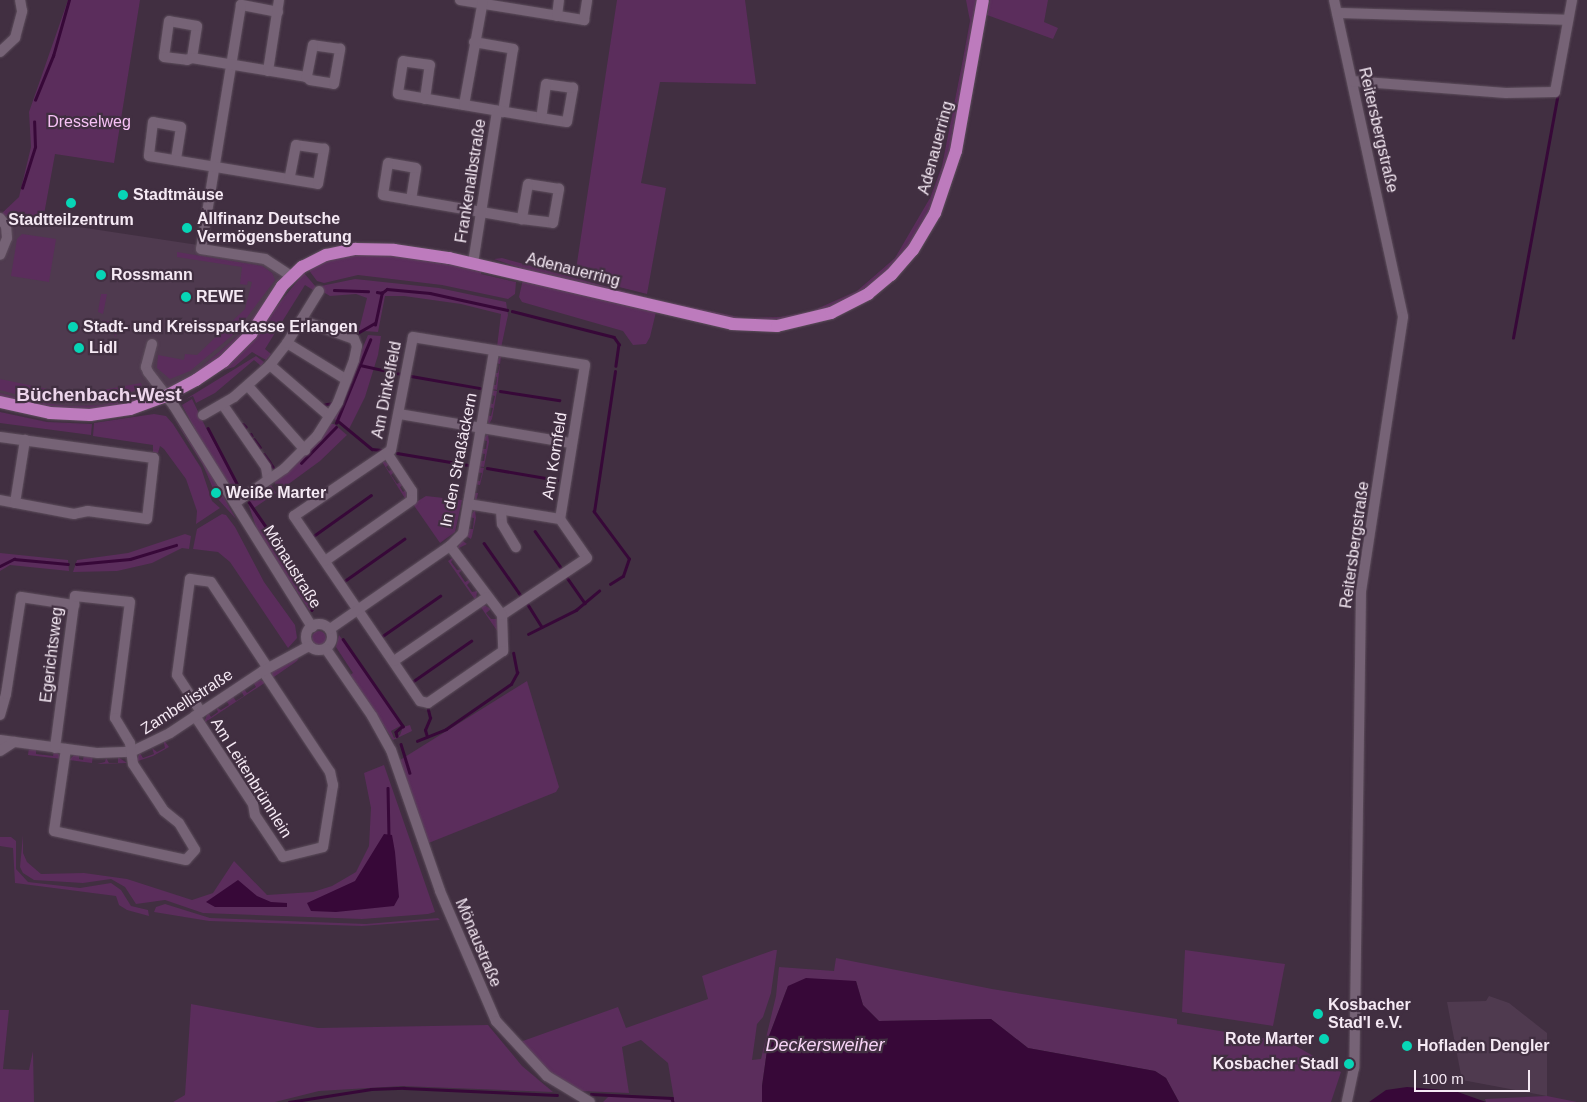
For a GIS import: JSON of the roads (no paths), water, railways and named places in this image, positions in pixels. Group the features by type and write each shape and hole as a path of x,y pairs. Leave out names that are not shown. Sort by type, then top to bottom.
{"main road":[{"name":"Adenauerring","path":"0,402 50,413 90,415 130,409 166,396 196,380 229,356 251,334 291,276 315,259 356,249 411,252 473,263 732,324 791,324 843,308 892,275 913,250 935,213 956,151 983,0"}],"street":[{"path":"268,70 279,0"},
{"path":"460,0 482,2 584,20 587,0"},
{"path":"557,16 559,0"},
{"name":"Reitersbergstraße","path":"1334,0 1401,300 1403,326 1361,592 1354,1068 1347,1102"},
{"path":"1352,82 1506,93 1555,92 1572,0"},
{"path":"0,52 15,38 22,11 18,1"},
{"name":"Frankenalbstraße","path":"482,2 464,105 500,111"},
{"path":"278,12 241,5 201,249 265,259 291,276"},
{"path":"1337,13 1568,20"},
{"name":"Frankenalbstraße","path":"473,263 513,49 474,42"},
{"path":"192,58 307,77"},
{"path":"425,99 464,105"},
{"path":"500,111 541,118"},
{"path":"176,159 290,177"},
{"path":"411,200 522,219 553,223 558,189 528,184 522,219"},
{"path":"0,218 6,226 7,238 0,256"},
{"path":"203,415 223,405 248,386 270,365 287,343 319,291"},
{"path":"235,503 305,450 329,416 347,380 356,355 356,342 301,320"},
{"name":"Am Dinkelfeld","path":"358,611 294,516 387,453 392,445 399,414 413,337 494,351"},
{"path":"287,343 347,380"},
{"name":"Mönaustraße","path":"152,344 146,367 235,503 312,627"},
{"name":"In den Straßäckern","path":"330,629 450,546 462,533 494,351"},
{"name":"Am Kornfeld","path":"494,351 585,365 560,519 587,558 502,615"},
{"path":"270,365 329,416"},
{"path":"248,386 305,450"},
{"path":"223,405 266,467 268,479"},
{"path":"399,414 571,443"},
{"path":"0,437 154,458 147,518 88,511 74,514 24,507 0,500"},
{"path":"15,503 25,440"},
{"path":"325,562 412,500 412,491 387,453"},
{"path":"468,504 501,511 560,519"},
{"path":"501,511 502,524 516,547"},
{"path":"358,611 420,701 432,702 503,651 502,615 450,546"},
{"path":"198,714 177,675 190,580 211,582 265,670"},
{"name":"Egerichtsweg","path":"56,748 75,596 130,602 115,718 130,743 131,752"},
{"path":"394,661 487,597"},
{"path":"0,715 21,598 74,605"},
{"name":"Mönaustraße","path":"309,646 306,636 312,627 320,624 330,629"},
{"path":"309,646 319,650 326,649 332,639 330,629"},
{"name":"Zambellistraße","path":"0,740 114,754 131,752 148,746 265,670 309,646"},
{"name":"Mönaustraße","path":"326,649 372,716 391,750 440,891 496,1021 532,1062 568,1090 590,1102"},
{"name":"Am Leitenbrünnlein","path":"198,714 254,804 255,815 283,857 323,847 333,785 330,772 265,670"},
{"path":"0,751 14,742"},
{"path":"66,749 54,831 186,860 195,850 179,823 164,810 134,765 131,752"}],"water":[{"path":"384,834 392,835 395,852 399,897 394,906 336,912 311,911 307,903 355,881"},
{"path":"238,880 257,896 271,902 287,903 287,907 215,907 206,902"},
{"name":"Deckersweiher","path":"806,978 856,981 863,1005 879,1021 991,1019 1028,1048 1155,1071 1166,1078 1179,1102 762,1102 762,1086 769,1036 788,986"},
{"path":"1407,1087 1455,1091 1486,1102 1369,1102 1386,1090"}],"waterway":[{"path":"35,100 53,56 69,0"},
{"path":"1513,338 1558,94"},
{"path":"22,188 35,147 34,122"},
{"path":"375,325 382,293 387,289 430,293 507,310"},
{"path":"334,290 368,291"},
{"path":"377,292 382,293"},
{"path":"512,311 614,337 619,344 616,366"},
{"path":"354,335 375,323"},
{"path":"336,423 370,340"},
{"path":"360,365 401,374"},
{"path":"610,584 623,576 629,559 594,512 615,372"},
{"path":"411,376 480,388"},
{"path":"500,391 559,400"},
{"path":"322,405 333,403"},
{"path":"338,421 372,449 381,450"},
{"path":"243,424 246,427"},
{"path":"301,463 336,427"},
{"path":"208,428 242,493"},
{"path":"254,439 260,447"},
{"path":"397,453 468,465"},
{"path":"264,454 270,462"},
{"path":"487,468 557,480"},
{"path":"312,537 371,495"},
{"path":"249,502 318,602 312,610"},
{"path":"535,531 562,569"},
{"path":"343,582 404,539"},
{"path":"484,543 522,597"},
{"path":"76,564 130,559 176,545"},
{"path":"0,566 14,559 68,564"},
{"path":"566,576 585,603"},
{"path":"528,634 576,610 599,591"},
{"path":"381,637 440,596"},
{"path":"527,603 542,627"},
{"path":"343,639 403,726 396,732 397,736"},
{"path":"412,682 471,641"},
{"path":"417,741 446,729 511,684 517,673 513,653"},
{"path":"427,737 425,730 430,718 428,710"},
{"path":"401,744 410,773"},
{"path":"388,788 389,835"},
{"path":"289,1102 371,1089 404,1088 557,1095"},
{"path":"591,1094 672,1098 673,1102"}],"place":[{"name":"Stadtmäuse","path":"123,195"},
{"name":"Stadtteilzentrum","path":"71,203"},
{"name":"Allfinanz Deutsche Vermögensberatung","path":"187,228"},
{"name":"Rossmann","path":"101,275"},
{"name":"REWE","path":"186,297"},
{"name":"Stadt- und Kreissparkasse Erlangen","path":"73,327"},
{"name":"Lidl","path":"79,348"},
{"name":"Weiße Marter","path":"216,493"},
{"name":"Kosbacher Stad'l e.V.","path":"1318,1014"},
{"name":"Rote Marter","path":"1324,1039"},
{"name":"Hofladen Dengler","path":"1407,1046"},
{"name":"Kosbacher Stadl","path":"1349,1064"}],"district":[{"name":"Büchenbach-West","path":"99,395"}],"park label":[{"name":"Dresselweg","path":"89,122"}]}
